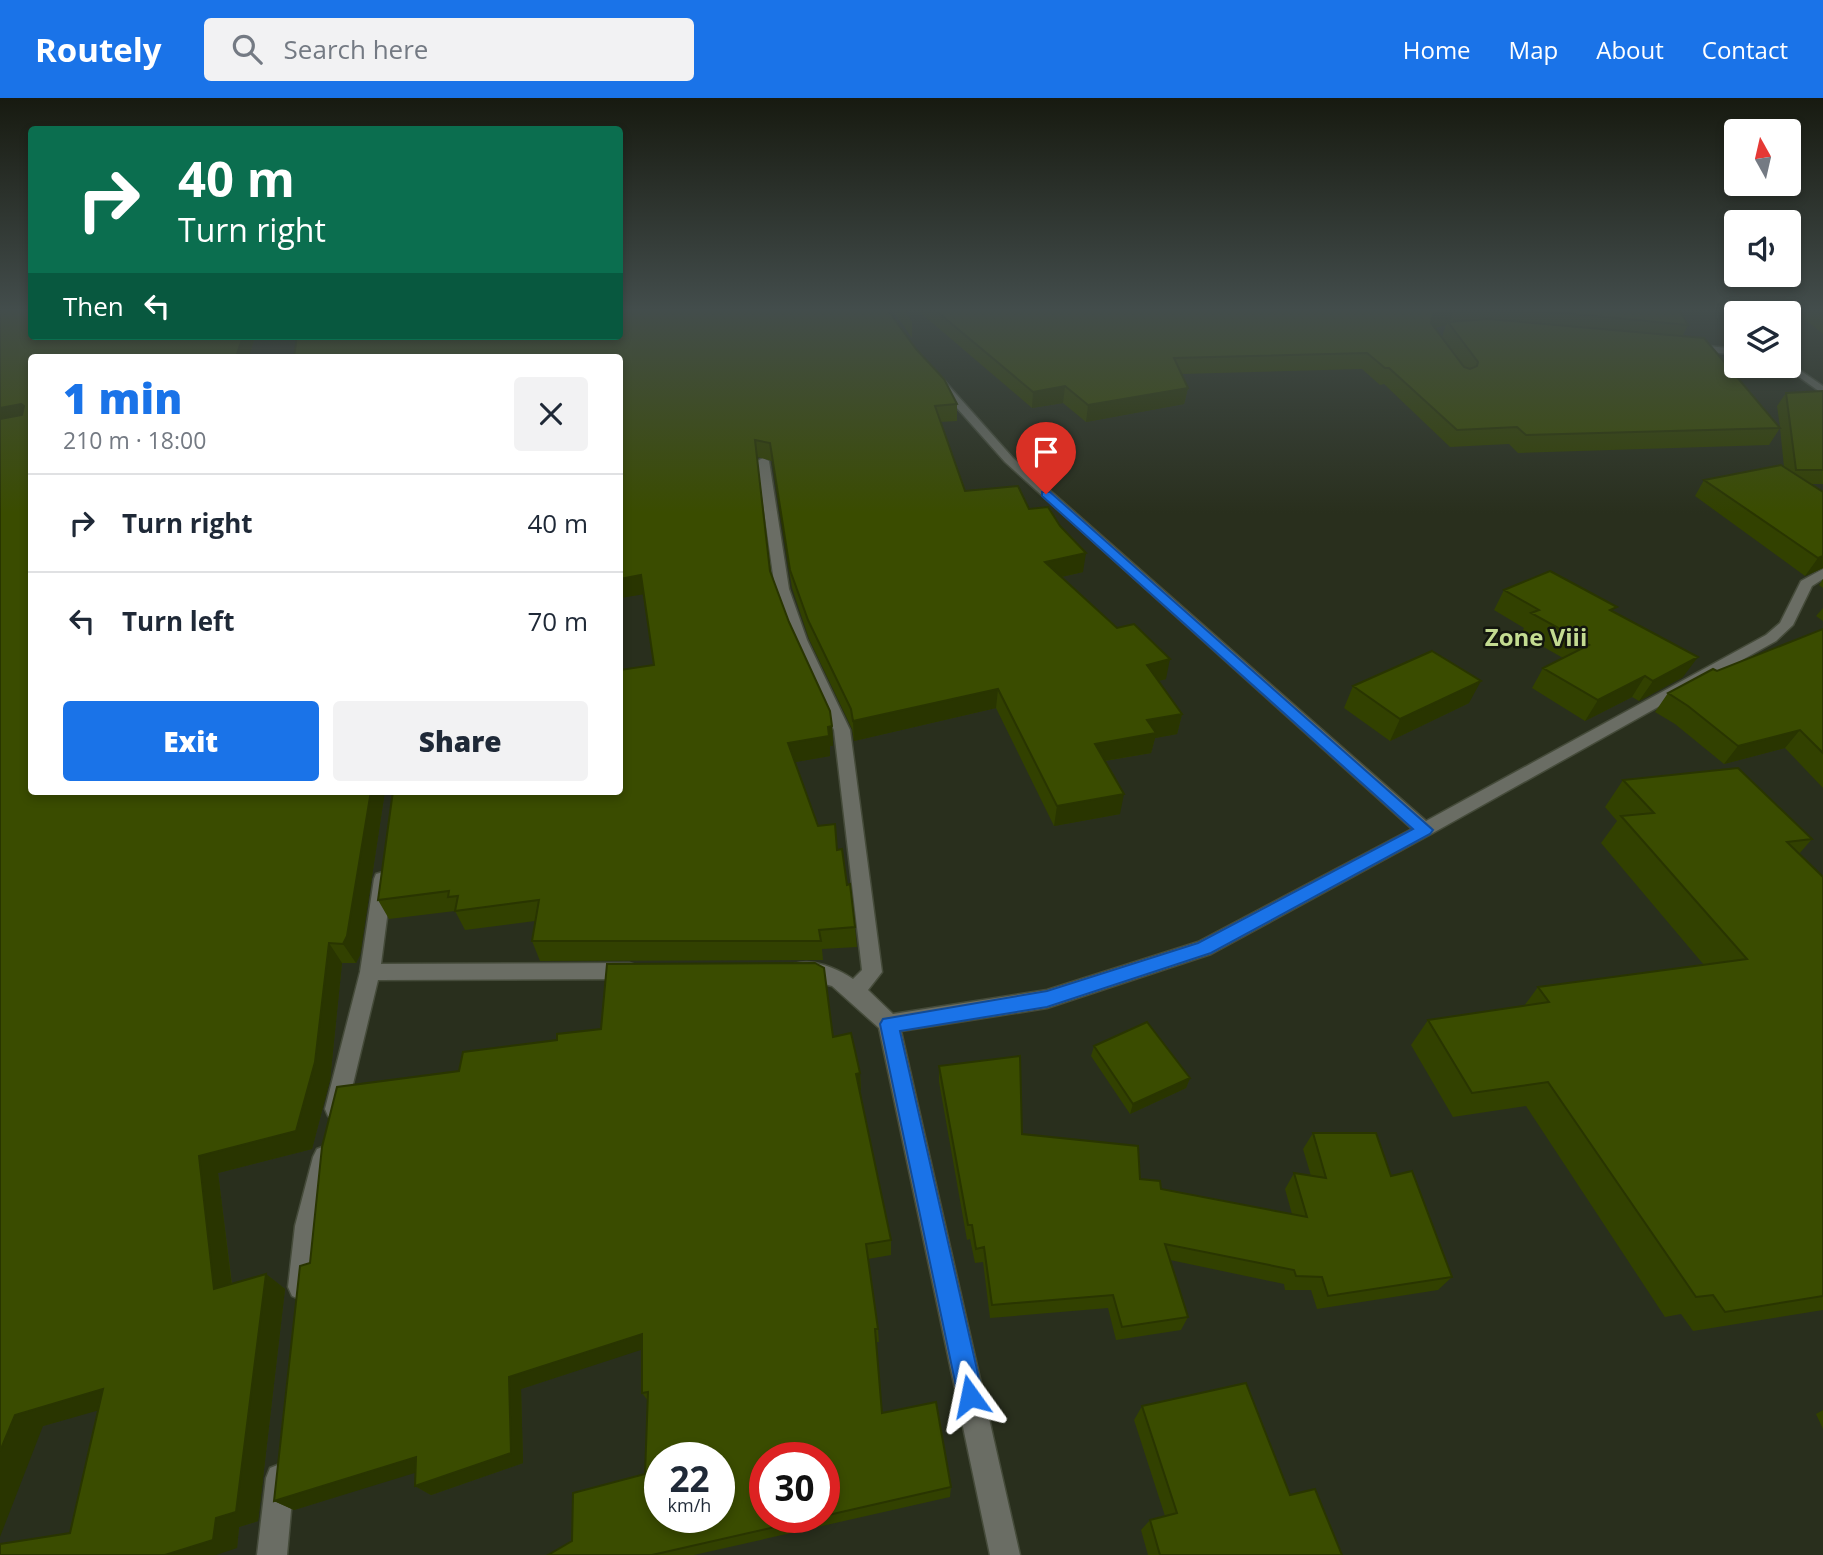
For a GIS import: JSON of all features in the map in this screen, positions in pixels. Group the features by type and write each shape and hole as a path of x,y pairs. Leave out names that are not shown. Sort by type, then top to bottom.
{"street":[{"path":"935,377 1009,460 1073,520 1425,830"},
{"path":"1804,377 1823,391"},
{"path":"764,461 782,589 800,640 842,730 872,971 855,990"},
{"path":"889,1024 1047,999 1204,948 1425,830 1771,638 1786,625 1806,584 1823,573"},
{"path":"298,1308 307,1226 370,972 386,856"},
{"path":"780,970 821,970 855,990 889,1024 1005,1555"},
{"path":"370,972 643,971"},
{"path":"272,1555 282,1459"}],"building":[{"path":"0,377 28,377 28,795 370,795 347,936 343,944 329,943 315,1062 296,1131 199,1156 214,1289 266,1274 236,1512 216,1518 213,1540 165,1555 0,1555 0,1544 70,1533 103,1389 15,1415 0,1451 0,419 22,415 24,406 21,404 0,408"},
{"path":"623,377 942,377 957,404 935,406 965,491 1018,486 1029,509 1048,507 1060,526 1086,553 1045,562 1117,628 1134,624 1170,659 1147,665 1182,714 1147,720 1156,733 1095,744 1124,794 1057,806 998,689 853,721 851,709 808,620 790,570 770,443 755,440 770,571 789,622 830,711 832,726 828,727 829,736 788,743 818,826 835,824 837,850 842,849 847,885 850,884 855,927 819,930 821,941 532,941 539,900 455,911 458,896 448,897 449,891 378,900 392,795 623,795 623,670 654,665 641,575 623,578"},
{"path":"1015,377 1183,377 1188,388 1088,405 1065,386 1033,392"},
{"path":"1399,377 1738,378 1780,428 1526,435 1517,427 1457,430"},
{"path":"1823,391 1823,470 1796,470 1786,393"},
{"path":"1781,465 1823,492 1823,556 1818,558 1704,480"},
{"path":"1550,571 1617,607 1610,610 1698,657 1653,681 1645,676 1598,700 1543,668 1589,645 1531,613 1539,610 1504,590"},
{"path":"1823,629 1823,753 1800,730 1738,746 1668,693 1713,669 1717,671"},
{"path":"1432,651 1481,681 1400,719 1353,686"},
{"path":"1738,768 1812,839 1787,842 1823,877 1823,1296 1725,1312 1713,1295 1696,1297 1548,1082 1472,1093 1428,1020 1549,1002 1538,987 1747,959 1621,816 1654,813 1623,780"},
{"path":"815,963 824,968 833,1037 851,1033 860,1073 856,1074 891,1240 866,1244 878,1329 875,1329 882,1413 936,1402 951,1487 840,1512 840,1442 749,1442 749,1533 652,1555 548,1555 572,1541 573,1493 644,1474 644,1533 735,1533 735,1442 646,1442 648,1392 642,1393 642,1334 509,1377 511,1453 415,1486 416,1457 274,1501 300,1266 310,1263 322,1147 337,1087 459,1071 463,1052 557,1040 557,1034 601,1029 607,964"},
{"path":"1147,1022 1190,1078 1133,1104 1094,1046"},
{"path":"1020,1056 1022,1134 1138,1146 1140,1179 1160,1181 1161,1189 1307,1217 1294,1173 1326,1178 1313,1133 1376,1133 1391,1176 1412,1171 1452,1277 1328,1296 1322,1277 1296,1276 1294,1270 1165,1244 1188,1317 1122,1327 1113,1295 992,1305 984,1247 976,1249 972,1225 968,1225 939,1066"},
{"path":"1246,1383 1290,1495 1315,1489 1342,1555 1160,1555 1150,1520 1177,1513 1142,1406"}],"district":[{"name":"Zone Viii","path":"1536,636"}],"route":[{"path":"970,1396 889,1024 1047,999 1204,948 1425,830 1046,494"}]}
